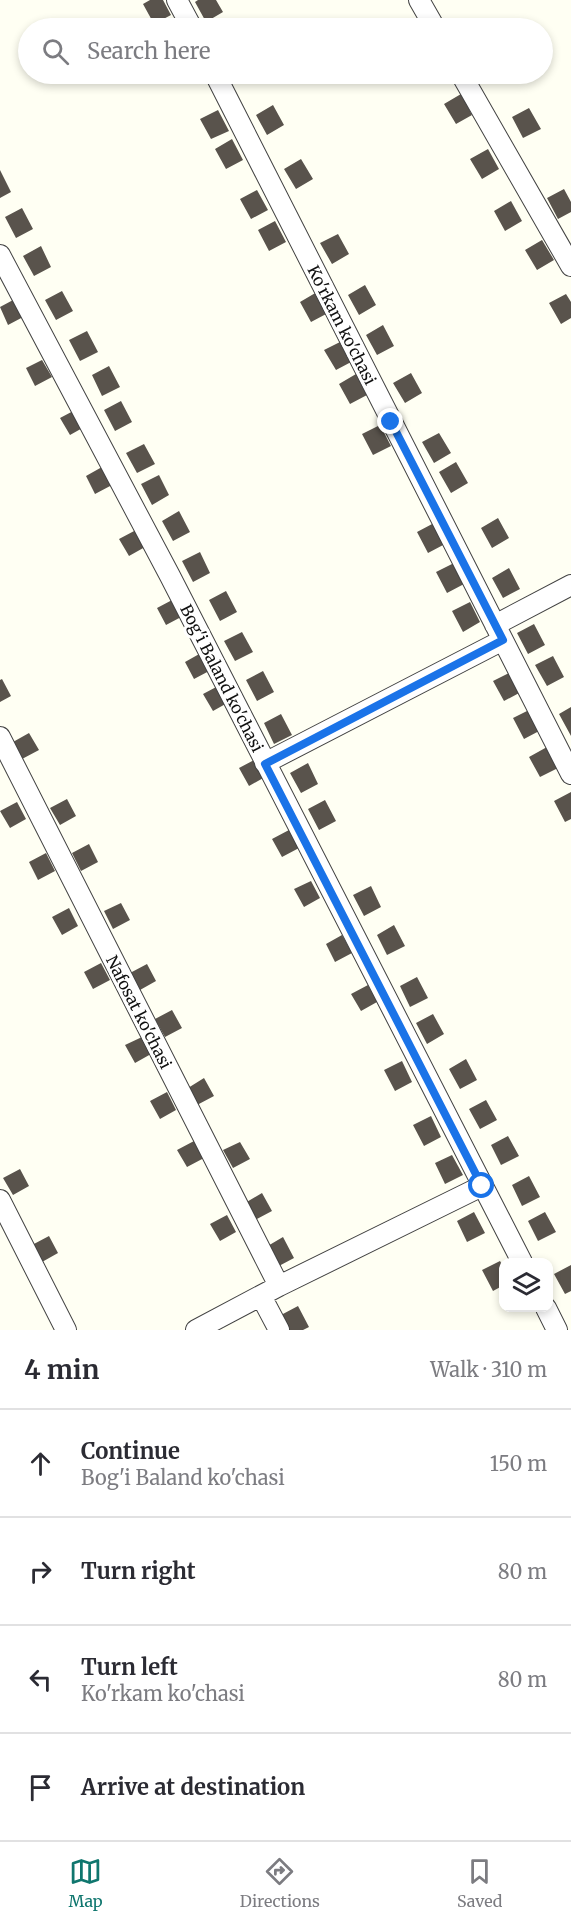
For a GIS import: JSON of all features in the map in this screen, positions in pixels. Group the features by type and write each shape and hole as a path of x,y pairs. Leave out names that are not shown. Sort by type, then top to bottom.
{"street":[{"path":"177,0 187,18"},
{"path":"418,0 429,18"},
{"name":"Ko'rkam ko'chasi","path":"220,84 571,774"},
{"path":"467,84 571,266"},
{"name":"Bog'i Baland ko'chasi","path":"0,255 170,576 519,1258"},
{"path":"265,764 499,633 571,585"},
{"name":"Nafosat ko'chasi","path":"0,738 279,1286"},
{"path":"196,1330 279,1286 482,1186"},
{"path":"0,1200 66,1330"},
{"path":"261,1296 279,1330"},
{"path":"548,1312 557,1330"}],"building":[{"path":"150,0 163,0 171,15 165,18 151,18 143,4"},
{"path":"216,0 223,12 213,18 204,18 195,2"},
{"path":"461,94 472,115 456,124 444,104"},
{"path":"273,105 284,125 267,135 256,115"},
{"path":"529,108 541,129 523,138 512,117"},
{"path":"218,110 229,131 211,139 200,119"},
{"path":"232,139 243,160 226,169 215,149"},
{"path":"488,149 499,169 482,179 470,159"},
{"path":"301,159 313,179 296,189 284,169"},
{"path":"0,170 11,192 0,198"},
{"path":"564,189 571,202 571,212 558,219 547,198"},
{"path":"257,190 268,210 251,219 240,199"},
{"path":"511,201 522,221 505,231 494,211"},
{"path":"22,208 33,229 16,238 5,217"},
{"path":"275,221 286,242 269,251 258,230"},
{"path":"338,234 349,254 332,264 320,243"},
{"path":"542,240 554,260 537,270 525,250"},
{"path":"41,246 51,267 34,276 23,256"},
{"path":"365,285 376,305 359,315 348,295"},
{"path":"62,291 73,311 56,320 45,300"},
{"path":"317,292 328,313 311,322 300,302"},
{"path":"566,294 571,302 571,318 561,324 549,303"},
{"path":"15,299 25,316 8,325 0,307"},
{"path":"383,325 394,346 377,355 366,335"},
{"path":"87,331 98,352 80,361 69,340"},
{"path":"342,341 353,361 336,370 324,350"},
{"path":"42,360 52,377 35,386 26,368"},
{"path":"109,366 120,387 102,396 92,375"},
{"path":"411,373 422,393 405,403 393,383"},
{"path":"356,374 367,395 350,404 339,384"},
{"path":"121,401 132,422 115,431 104,410"},
{"path":"77,409 86,426 70,435 60,418"},
{"path":"380,425 391,446 373,455 362,434"},
{"path":"439,433 451,453 434,463 422,442"},
{"path":"144,444 155,464 137,473 126,453"},
{"path":"456,462 468,483 451,493 439,472"},
{"path":"102,467 112,485 95,494 86,476"},
{"path":"159,475 169,495 152,505 141,484"},
{"path":"179,511 190,532 173,541 162,521"},
{"path":"498,518 509,538 492,548 481,528"},
{"path":"434,523 445,544 428,553 417,532"},
{"path":"136,530 145,547 129,556 119,539"},
{"path":"200,552 210,573 193,582 182,561"},
{"path":"454,563 464,584 447,593 436,572"},
{"path":"509,568 520,589 503,598 492,578"},
{"path":"226,591 237,612 220,621 209,600"},
{"path":"174,599 183,616 166,625 157,608"},
{"path":"470,602 480,622 463,632 452,611"},
{"path":"534,624 545,645 528,654 517,633"},
{"path":"242,632 253,652 235,661 224,641"},
{"path":"201,653 211,670 194,679 185,662"},
{"path":"553,656 564,677 547,686 535,665"},
{"path":"263,671 274,692 257,701 246,680"},
{"path":"511,672 521,692 504,701 493,681"},
{"path":"2,679 11,696 0,702 0,680"},
{"path":"220,685 229,702 213,711 203,694"},
{"path":"571,707 571,736 559,714"},
{"path":"531,709 541,730 524,739 513,718"},
{"path":"281,714 292,735 274,744 264,723"},
{"path":"29,733 39,750 22,759 13,742"},
{"path":"547,747 558,768 540,777 529,757"},
{"path":"256,759 265,777 249,786 239,768"},
{"path":"308,763 318,784 301,793 290,773"},
{"path":"571,792 571,819 565,822 554,801"},
{"path":"67,799 76,816 60,825 50,808"},
{"path":"325,800 336,821 319,830 308,809"},
{"path":"17,802 26,819 10,828 0,811"},
{"path":"289,830 299,848 282,857 272,839"},
{"path":"89,844 98,862 81,871 72,853"},
{"path":"46,853 55,871 38,880 29,862"},
{"path":"311,881 320,898 304,907 294,889"},
{"path":"371,886 381,907 364,916 353,895"},
{"path":"121,903 130,920 113,929 104,911"},
{"path":"69,908 78,926 62,935 52,917"},
{"path":"394,925 405,946 387,955 377,935"},
{"path":"342,935 352,953 335,962 326,944"},
{"path":"101,963 110,980 93,989 84,972"},
{"path":"147,964 156,981 140,990 130,973"},
{"path":"417,977 428,998 410,1007 400,986"},
{"path":"368,985 377,1002 361,1011 351,994"},
{"path":"172,1010 182,1028 165,1037 155,1019"},
{"path":"433,1014 444,1034 427,1044 416,1023"},
{"path":"142,1037 151,1054 135,1063 125,1045"},
{"path":"466,1059 477,1080 460,1089 449,1069"},
{"path":"402,1061 412,1082 395,1091 384,1070"},
{"path":"204,1078 214,1096 197,1105 188,1088"},
{"path":"167,1092 176,1110 160,1119 150,1101"},
{"path":"486,1100 497,1120 480,1129 469,1109"},
{"path":"431,1116 441,1137 424,1146 413,1125"},
{"path":"508,1136 519,1156 501,1165 491,1145"},
{"path":"194,1141 204,1158 187,1167 177,1150"},
{"path":"240,1142 250,1159 233,1168 223,1150"},
{"path":"452,1155 463,1175 445,1184 435,1163"},
{"path":"20,1169 29,1186 13,1195 3,1178"},
{"path":"529,1176 540,1197 522,1206 512,1185"},
{"path":"262,1193 272,1211 255,1220 245,1203"},
{"path":"474,1212 485,1233 467,1242 457,1221"},
{"path":"545,1212 556,1232 538,1241 528,1221"},
{"path":"227,1215 236,1232 220,1241 210,1224"},
{"path":"49,1236 58,1253 42,1262 32,1245"},
{"path":"283,1237 294,1258 277,1267 266,1247"},
{"path":"499,1262 499,1288 493,1291 482,1270"},
{"path":"571,1265 571,1291 565,1294 554,1274"},
{"path":"298,1306 309,1327 303,1330 289,1330 281,1315"}],"route":[{"path":"391,422 503,640 265,764 482,1186"}]}
